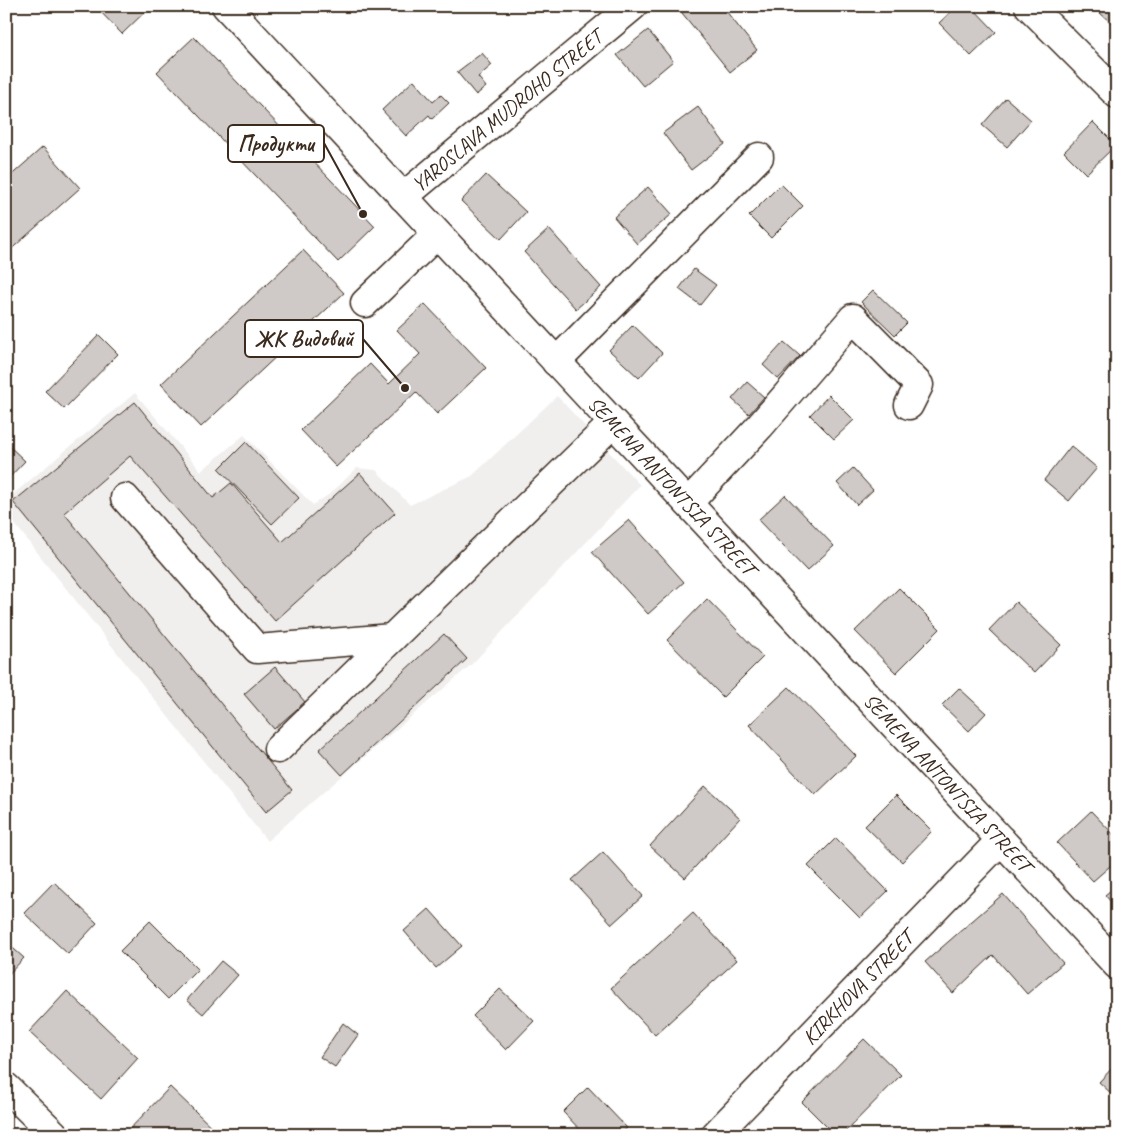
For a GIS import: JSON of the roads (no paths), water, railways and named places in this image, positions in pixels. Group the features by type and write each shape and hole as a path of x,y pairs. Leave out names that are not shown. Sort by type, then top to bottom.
{"street":[{"name":"SEMENA ANTONTSIA STREET","path":"226,6 1117,965"},
{"name":"YAROSLAVA MUDROHO STREET","path":"403,197 633,6"},
{"path":"1029,6 1117,94"},
{"path":"556,362 759,157"},
{"path":"365,303 437,234"},
{"path":"688,503 760,426 854,318 919,385 909,405"},
{"path":"278,749 613,423"},
{"path":"125,498 257,649 392,638"},
{"name":"KIRKHOVA STREET","path":"715,1135 1001,840"},
{"path":"6,1087 55,1135"}],"place":[{"name":"Продукти","path":"363,214"},
{"name":"ЖК Видовий","path":"405,388"}]}
